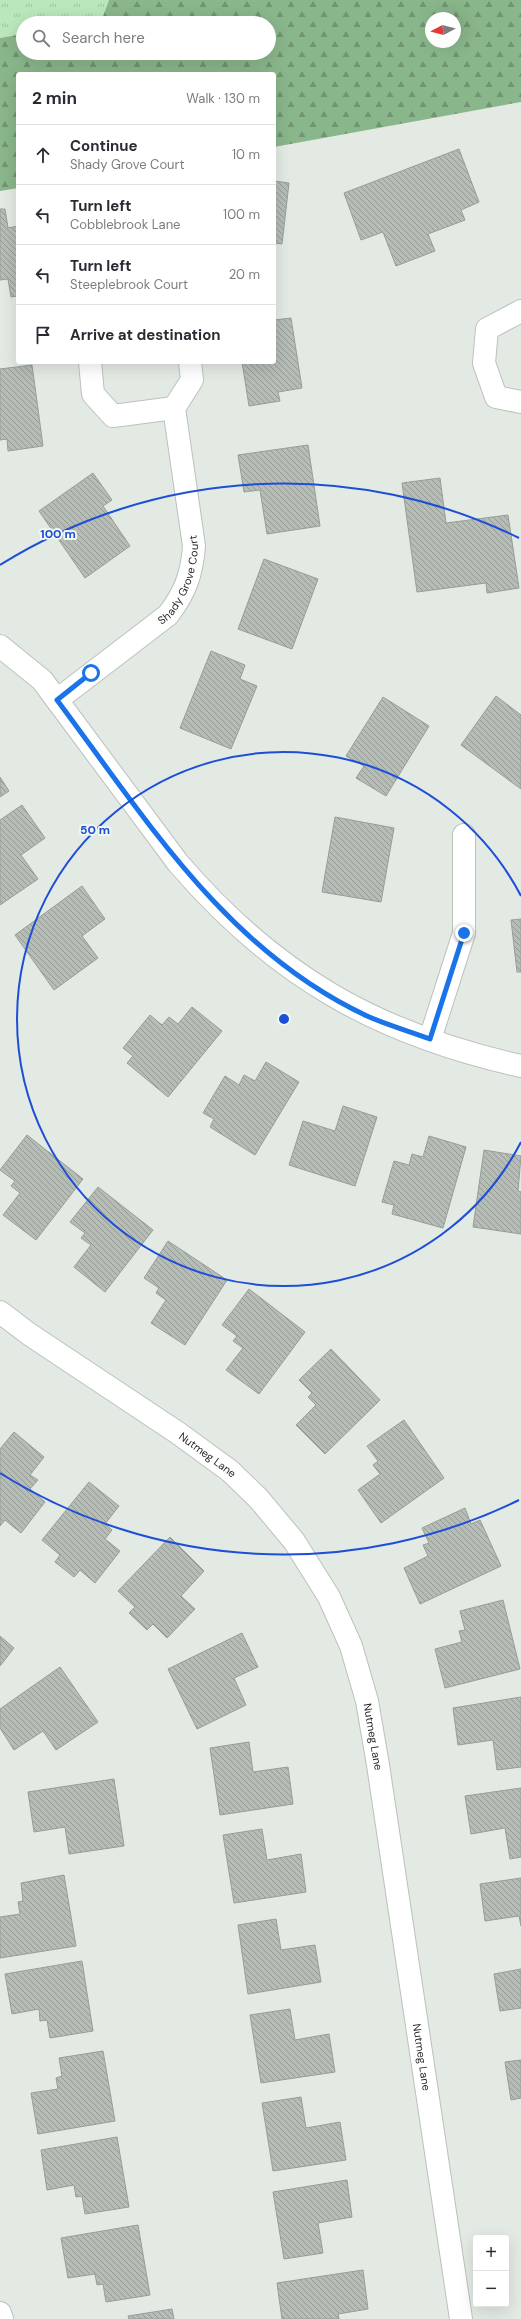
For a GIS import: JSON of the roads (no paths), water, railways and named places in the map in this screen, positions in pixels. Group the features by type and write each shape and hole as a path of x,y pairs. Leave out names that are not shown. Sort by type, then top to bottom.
{"street":[{"path":"521,312 487,329 484,363 496,397 521,402"},
{"path":"90,364 93,394 113,416 174,408 192,380 190,364"},
{"name":"Shady Grove Court","path":"57,700 168,615 180,600 188,585 193,566 194,546 174,408"},
{"path":"0,646 42,680 178,863 237,926 290,970 337,1000 368,1016 469,1054 521,1066"},
{"path":"430,1039 464,933 464,835"},
{"name":"Nutmeg Lane","path":"0,1312 28,1334 178,1433 230,1472 258,1498 294,1541 329,1597 351,1646 367,1701 378,1765 461,2319"},
{"path":"0,2313 2,2319"}]}
